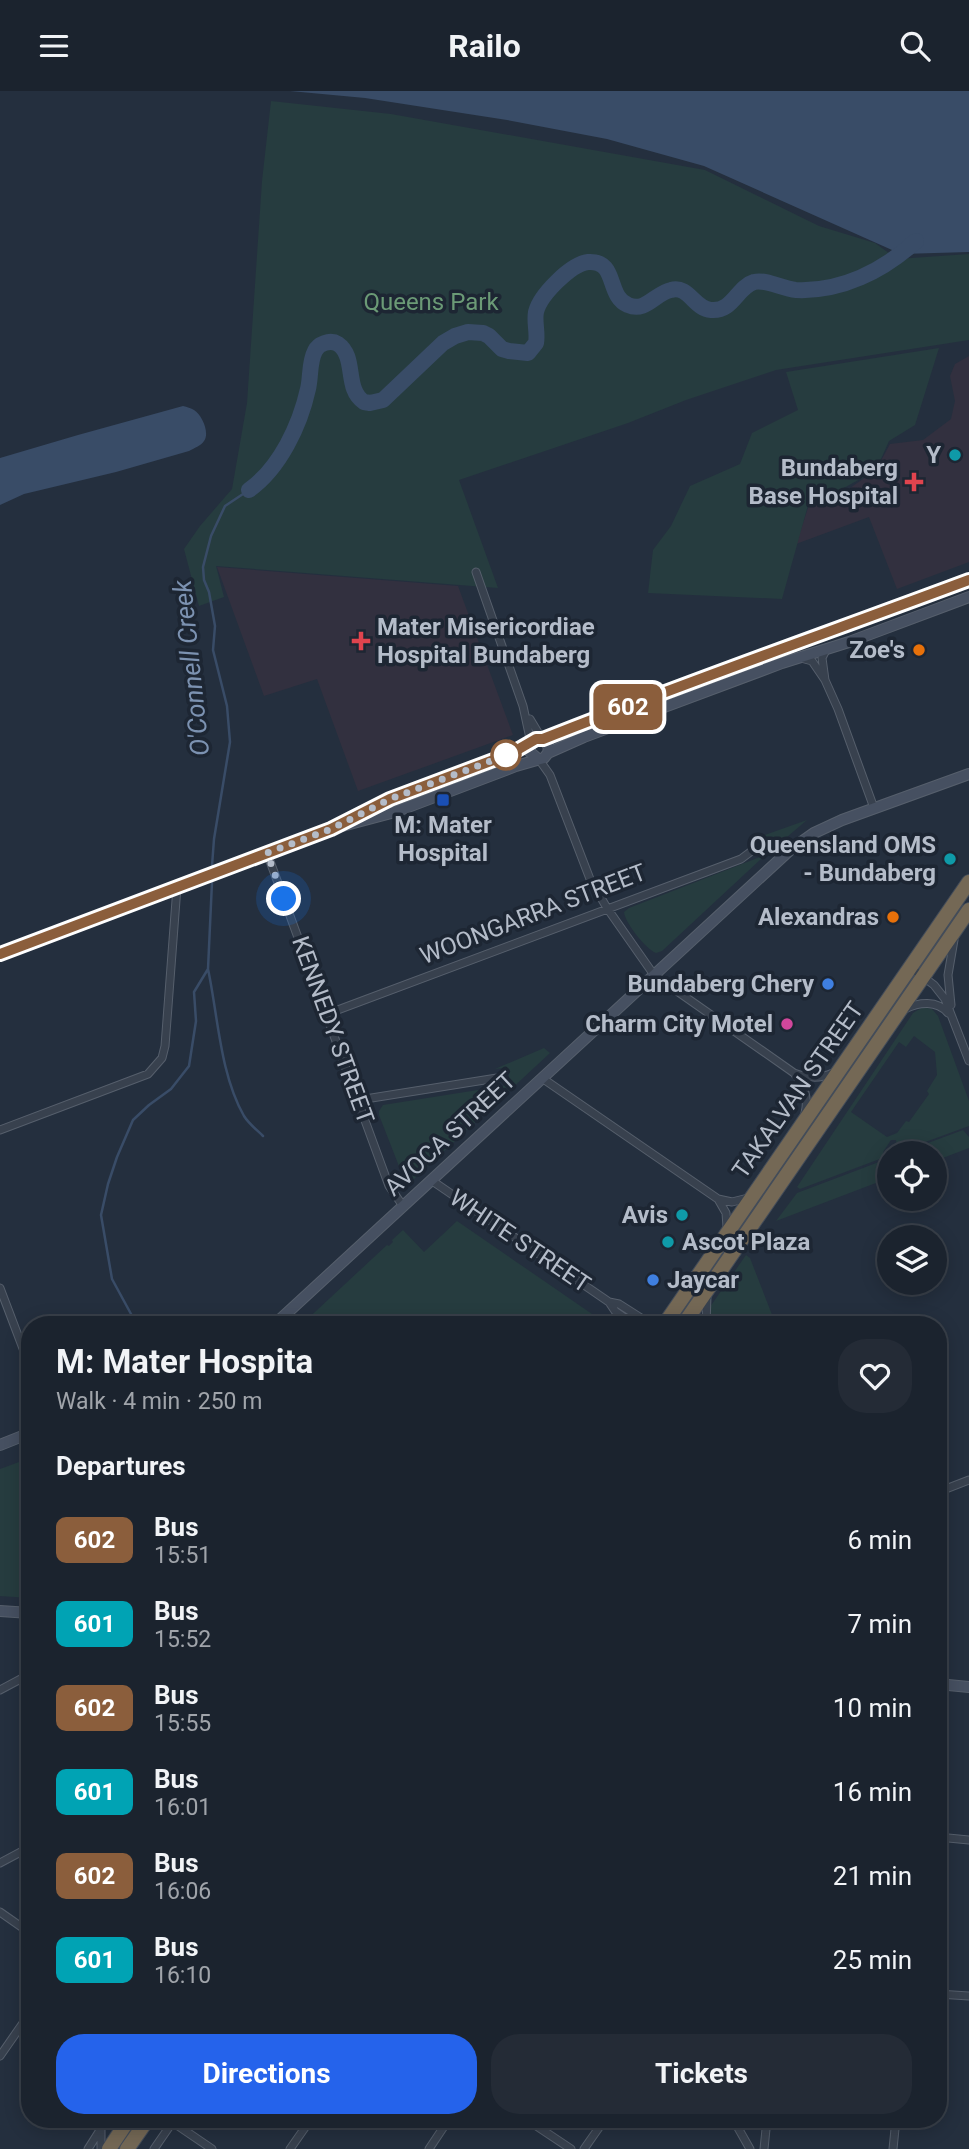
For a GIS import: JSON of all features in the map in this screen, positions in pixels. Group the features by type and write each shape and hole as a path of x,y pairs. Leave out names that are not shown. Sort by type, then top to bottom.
{"highway":[{"name":"TAKALVAN STREET","path":"670,1316 969,882"},
{"name":"TAKALVAN STREET","path":"689,1316 969,910"},
{"path":"108,2149 123,2128"},
{"path":"127,2149 142,2128"}],"street":[{"path":"476,572 537,741 549,747 543,756"},
{"path":"331,829 387,801 537,741 969,580"},
{"path":"0,954 331,829 391,813 543,756 584,737 965,598 956,585"},
{"path":"825,680 822,658 825,652 841,641 841,635 832,631"},
{"path":"786,647 781,651 785,660 811,661 825,680 874,808"},
{"path":"537,741 530,752 543,756"},
{"path":"543,756 590,879 654,975 794,1073 801,1081 806,1095 807,1107 802,1124"},
{"path":"654,975 790,850 828,826 969,773"},
{"path":"387,801 383,808 391,813"},
{"name":"WOONGARRA STREET","path":"327,1014 741,859 753,850"},
{"name":"KENNEDY STREET","path":"267,853 389,1186 403,1206"},
{"path":"0,1130 148,1074 162,1058 177,887"},
{"path":"953,1019 949,964 958,925"},
{"path":"910,967 940,992 969,1061"},
{"name":"AVOCA STREET","path":"284,1316 654,975"},
{"path":"895,1017 908,1007 926,1003 944,1008 953,1019"},
{"path":"794,1073 817,1078 839,1070"},
{"path":"359,1100 497,1078"},
{"path":"542,1078 718,1199 727,1202 740,1201 754,1193"},
{"name":"WHITE STREET","path":"431,1180 609,1302 622,1316"},
{"path":"718,1199 727,1217 726,1234"},
{"path":"706,1316 706,1297 712,1283"},
{"path":"1,1293 21,1344"},
{"name":"WHITE STREET","path":"609,1302 619,1304 638,1316"},
{"path":"0,1445 21,1437"},
{"path":"947,1489 969,1480"},
{"path":"0,1611 21,1612"},
{"path":"0,1690 21,1679"},
{"path":"947,1685 969,1687"},
{"path":"947,1838 969,1840"},
{"path":"0,1863 21,1852"},
{"path":"0,1912 21,1927"},
{"path":"947,1995 969,1996"},
{"path":"0,2056 21,2026"},
{"path":"88,2149 101,2128"},
{"path":"101,2128 101,2149"},
{"path":"153,2149 166,2128"},
{"path":"182,2128 212,2149"},
{"path":"290,2149 305,2128"},
{"path":"429,2149 443,2128"},
{"path":"540,2128 571,2149"},
{"path":"584,2149 599,2128"},
{"path":"737,2128 746,2148"},
{"path":"764,2149 767,2128"},
{"path":"893,2149 895,2128"}],"shaded area":[{"name":"Bundaberg Base Hospital","path":"969,356 969,562 897,589 869,517 796,544 810,502 837,497 876,470 890,444 923,440 951,419 955,401 950,376 955,364"},
{"name":"Mater Misericordiae Hospital Bundaberg","path":"217,567 458,586 513,735 358,791 317,679 264,696"}],"green space":[{"name":"Queens Park","path":"271,101 391,114 705,170 819,226 875,243 897,259 969,254 969,340 776,370 459,480 498,588 216,566 224,597 199,606 184,549 232,489 247,403 262,181"},
{"path":"939,348 915,425 889,441 876,470 835,493 810,498 782,599 648,593 653,550 671,526 690,486 740,464 752,433 798,410 786,372"},
{"path":"807,820 662,951 656,953 647,946 625,917 624,912 629,908 760,857 765,847 762,836"},
{"path":"906,990 743,1229 738,1226 857,1054"},
{"path":"923,1007 932,1009 938,1016 969,1101 969,1126 928,1141 877,1141 877,1160 800,1189 797,1187 913,1013","holes":["914,1036 935,1052 937,1075 927,1091 929,1094 909,1122 906,1121 897,1133 887,1137 851,1112 899,1042 906,1047"]},
{"path":"544,1048 550,1053 414,1179 404,1179 379,1115 383,1105 503,1086 509,1081 509,1073 503,1068 495,1069"},
{"path":"963,1130 969,1137 969,1148 947,1156 947,1141 933,1141"},
{"path":"877,1163 877,1183 776,1221 797,1193"},
{"path":"457,1221 595,1316 311,1316 389,1246 403,1230 424,1252"},
{"path":"746,1255 750,1258 773,1316 710,1316 710,1307"},
{"path":"21,1461 21,1597 0,1596 0,1469"}],"water":[{"path":"290,91 969,91 969,252 901,254 704,166 607,139 365,98"},
{"path":"183,406 197,412 204,424 206,438 197,447 116,472 24,494 0,505 0,458"}],"waterway":[{"name":"O'Connell Creek","path":"249,490 270,470 287,445 304,403 313,355 317,348 325,343 338,344 344,350 354,389 364,402 370,403 383,400 443,343 455,336 468,332 483,333 502,349 528,353 536,343 536,312 543,297 557,281 581,264 597,263 604,267 617,294 628,305 645,305 665,292 677,289 705,309 718,310 754,282 796,290 813,290 845,283 890,262 916,241"},
{"name":"O'Connell Creek","path":"212,866 230,742 227,706 213,650 215,626 203,567 211,536 225,506 249,490"},
{"name":"O'Connell Creek","path":"132,1316 112,1279 101,1215 117,1157 133,1120 171,1089 189,1066 196,1021 194,992 208,969 212,882"},
{"path":"208,969 230,1082 244,1116 263,1136"}],"bus line":[{"name":"602","path":"0,954 331,829 390,799 512,753 536,739 543,739 969,580"}],"place":[{"name":"Y","path":"955,455"},
{"name":"Bundaberg Base Hospital","path":"914,482"},
{"name":"Mater Misericordiae Hospital Bundaberg","path":"361,641"},
{"name":"Zoe's","path":"919,650"},
{"name":"M: Mater Hospital","path":"443,800"},
{"name":"Queensland OMS - Bundaberg","path":"950,859"},
{"name":"Alexandras","path":"893,917"},
{"name":"Bundaberg Chery","path":"828,984"},
{"name":"Charm City Motel","path":"787,1024"},
{"name":"Avis","path":"682,1215"},
{"name":"Ascot Plaza","path":"668,1242"},
{"name":"Jaycar","path":"653,1280"}],"route":[{"path":"284,899 267,853 331,829 390,799 512,753 506,755"}]}
